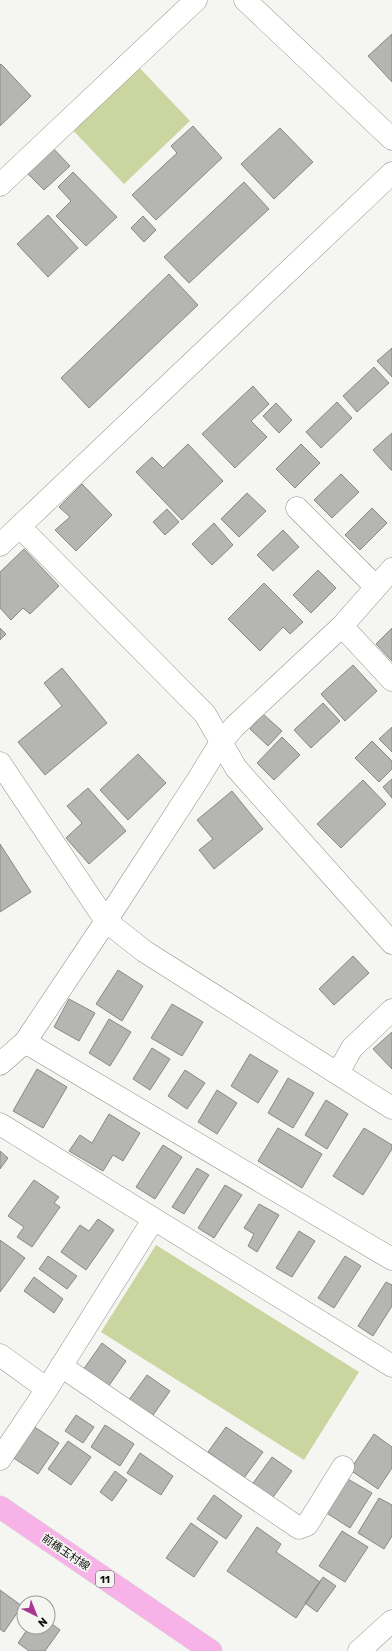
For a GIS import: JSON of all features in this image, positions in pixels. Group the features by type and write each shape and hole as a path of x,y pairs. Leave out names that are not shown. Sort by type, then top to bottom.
{"main road":[{"name":"前橋玉村線","path":"0,1507 211,1651"}],"street":[{"path":"0,185 196,0"},
{"path":"245,0 392,139"},
{"path":"0,545 392,173"},
{"path":"297,508 376,587"},
{"path":"20,527 205,714 236,768 392,943"},
{"path":"0,1064 25,1042 198,781 221,742 235,726 342,626 392,569"},
{"path":"342,626 392,680"},
{"path":"0,763 106,921 144,951 338,1072 392,1108"},
{"path":"338,1072 352,1048 392,1010"},
{"path":"25,1042 392,1259"},
{"path":"0,1124 392,1366"},
{"path":"0,1459 47,1389 60,1366 154,1220"},
{"path":"0,1356 47,1389"},
{"path":"60,1366 299,1528 307,1525 343,1467"},
{"path":"359,1651 392,1621"}],"green space":[{"path":"135,63 190,121 124,184 69,126"},
{"path":"156,1245 359,1372 304,1460 101,1332"}],"building":[{"path":"392,34 392,82 368,56"},
{"path":"1,64 31,96 0,126 0,65"},
{"path":"193,126 222,158 156,220 132,195 177,153 171,146"},
{"path":"280,128 313,162 274,199 241,164"},
{"path":"50,145 70,166 44,190 24,170"},
{"path":"73,172 117,217 86,246 56,216 71,201 58,187"},
{"path":"244,182 269,209 189,283 164,257"},
{"path":"48,215 78,248 48,277 17,244"},
{"path":"143,216 156,230 144,242 131,228"},
{"path":"169,274 198,305 89,408 61,378"},
{"path":"392,348 392,377 377,361"},
{"path":"374,367 389,383 357,412 343,396"},
{"path":"253,386 269,404 251,421 267,437 235,468 202,434"},
{"path":"337,402 352,418 321,448 306,432"},
{"path":"276,403 292,420 279,433 263,416"},
{"path":"392,433 392,470 391,470 373,450"},
{"path":"188,444 223,481 182,520 136,472 152,457 163,468"},
{"path":"301,444 320,463 295,488 276,469"},
{"path":"341,474 359,492 332,518 314,500"},
{"path":"82,484 112,515 76,551 55,530 70,517 59,507"},
{"path":"247,493 266,511 239,537 221,519"},
{"path":"372,508 387,523 360,550 345,535"},
{"path":"167,509 179,522 165,535 153,522"},
{"path":"214,523 233,545 212,565 192,544"},
{"path":"283,530 299,547 273,571 257,555"},
{"path":"24,549 59,586 30,614 23,608 11,620 0,608 0,572"},
{"path":"318,570 336,588 311,613 293,595"},
{"path":"264,583 303,622 290,634 283,627 260,651 228,619"},
{"path":"0,628 6,634 0,640"},
{"path":"392,628 392,661 376,644"},
{"path":"353,665 377,691 345,721 321,694"},
{"path":"62,668 107,723 45,775 18,742 62,706 44,683"},
{"path":"323,703 340,721 311,748 294,730"},
{"path":"263,714 282,731 268,746 250,729"},
{"path":"392,727 392,752 379,739"},
{"path":"282,737 300,755 274,780 257,763"},
{"path":"372,741 392,761 392,769 379,782 355,758"},
{"path":"138,754 166,783 128,820 100,790"},
{"path":"392,779 392,798 383,787"},
{"path":"363,780 386,804 341,848 317,824"},
{"path":"88,788 126,831 89,864 66,838 82,823 67,806"},
{"path":"232,791 263,829 214,869 199,850 213,839 197,820"},
{"path":"0,844 31,892 0,912"},
{"path":"353,956 369,973 334,1005 319,989"},
{"path":"118,970 143,986 122,1021 96,1004"},
{"path":"69,999 95,1013 79,1041 54,1027"},
{"path":"172,1004 203,1022 182,1056 151,1038"},
{"path":"109,1019 131,1032 110,1066 89,1053"},
{"path":"392,1032 392,1069 373,1049"},
{"path":"152,1048 170,1059 150,1090 133,1079"},
{"path":"250,1054 278,1071 258,1103 231,1086"},
{"path":"37,1069 67,1087 43,1128 13,1111"},
{"path":"185,1070 205,1083 187,1109 168,1096"},
{"path":"288,1078 314,1093 293,1128 268,1113"},
{"path":"217,1090 237,1103 217,1134 198,1122"},
{"path":"326,1100 348,1114 327,1149 305,1135"},
{"path":"109,1114 140,1133 123,1161 113,1155 103,1171 69,1151 80,1135 92,1143"},
{"path":"278,1128 322,1154 302,1188 258,1161"},
{"path":"364,1128 392,1145 392,1149 363,1195 333,1176"},
{"path":"163,1145 182,1157 155,1199 136,1187"},
{"path":"0,1151 8,1158 0,1169"},
{"path":"197,1168 209,1175 184,1214 172,1207"},
{"path":"34,1180 59,1197 54,1203 60,1207 32,1247 17,1237 24,1227 8,1216"},
{"path":"225,1185 242,1195 214,1238 198,1228"},
{"path":"259,1204 279,1215 257,1252 248,1246 254,1234 244,1228"},
{"path":"98,1219 114,1230 86,1270 61,1252 80,1225 89,1231"},
{"path":"299,1231 315,1241 292,1277 276,1268"},
{"path":"0,1240 25,1258 0,1292"},
{"path":"48,1256 77,1276 67,1289 39,1269"},
{"path":"345,1256 361,1266 334,1308 318,1298"},
{"path":"34,1277 63,1299 54,1313 24,1291"},
{"path":"386,1282 392,1285 392,1306 373,1336 358,1326"},
{"path":"102,1343 126,1361 108,1387 83,1370"},
{"path":"147,1375 170,1391 151,1418 128,1401"},
{"path":"76,1415 94,1427 83,1443 65,1431"},
{"path":"105,1425 134,1444 120,1466 91,1447"},
{"path":"33,1426 59,1443 38,1474 12,1457"},
{"path":"226,1427 263,1452 244,1478 208,1452"},
{"path":"374,1434 392,1447 392,1468 378,1489 350,1470"},
{"path":"68,1441 91,1457 71,1485 48,1469"},
{"path":"140,1453 173,1476 161,1495 127,1473"},
{"path":"272,1457 292,1471 271,1500 251,1486"},
{"path":"115,1471 127,1480 112,1501 100,1492"},
{"path":"346,1478 372,1493 350,1528 325,1512"},
{"path":"214,1495 242,1516 226,1539 197,1519"},
{"path":"379,1498 392,1505 392,1536 384,1549 358,1533"},
{"path":"191,1523 218,1542 194,1577 166,1558"},
{"path":"257,1527 281,1544 276,1552 320,1582 296,1618 227,1571"},
{"path":"342,1531 368,1547 345,1582 319,1566"},
{"path":"323,1577 336,1586 317,1612 305,1603"},
{"path":"0,1590 16,1602 16,1615 4,1632 0,1629"},
{"path":"56,1627 60,1630 45,1651 29,1651 18,1643 24,1635 56,1635"}]}
